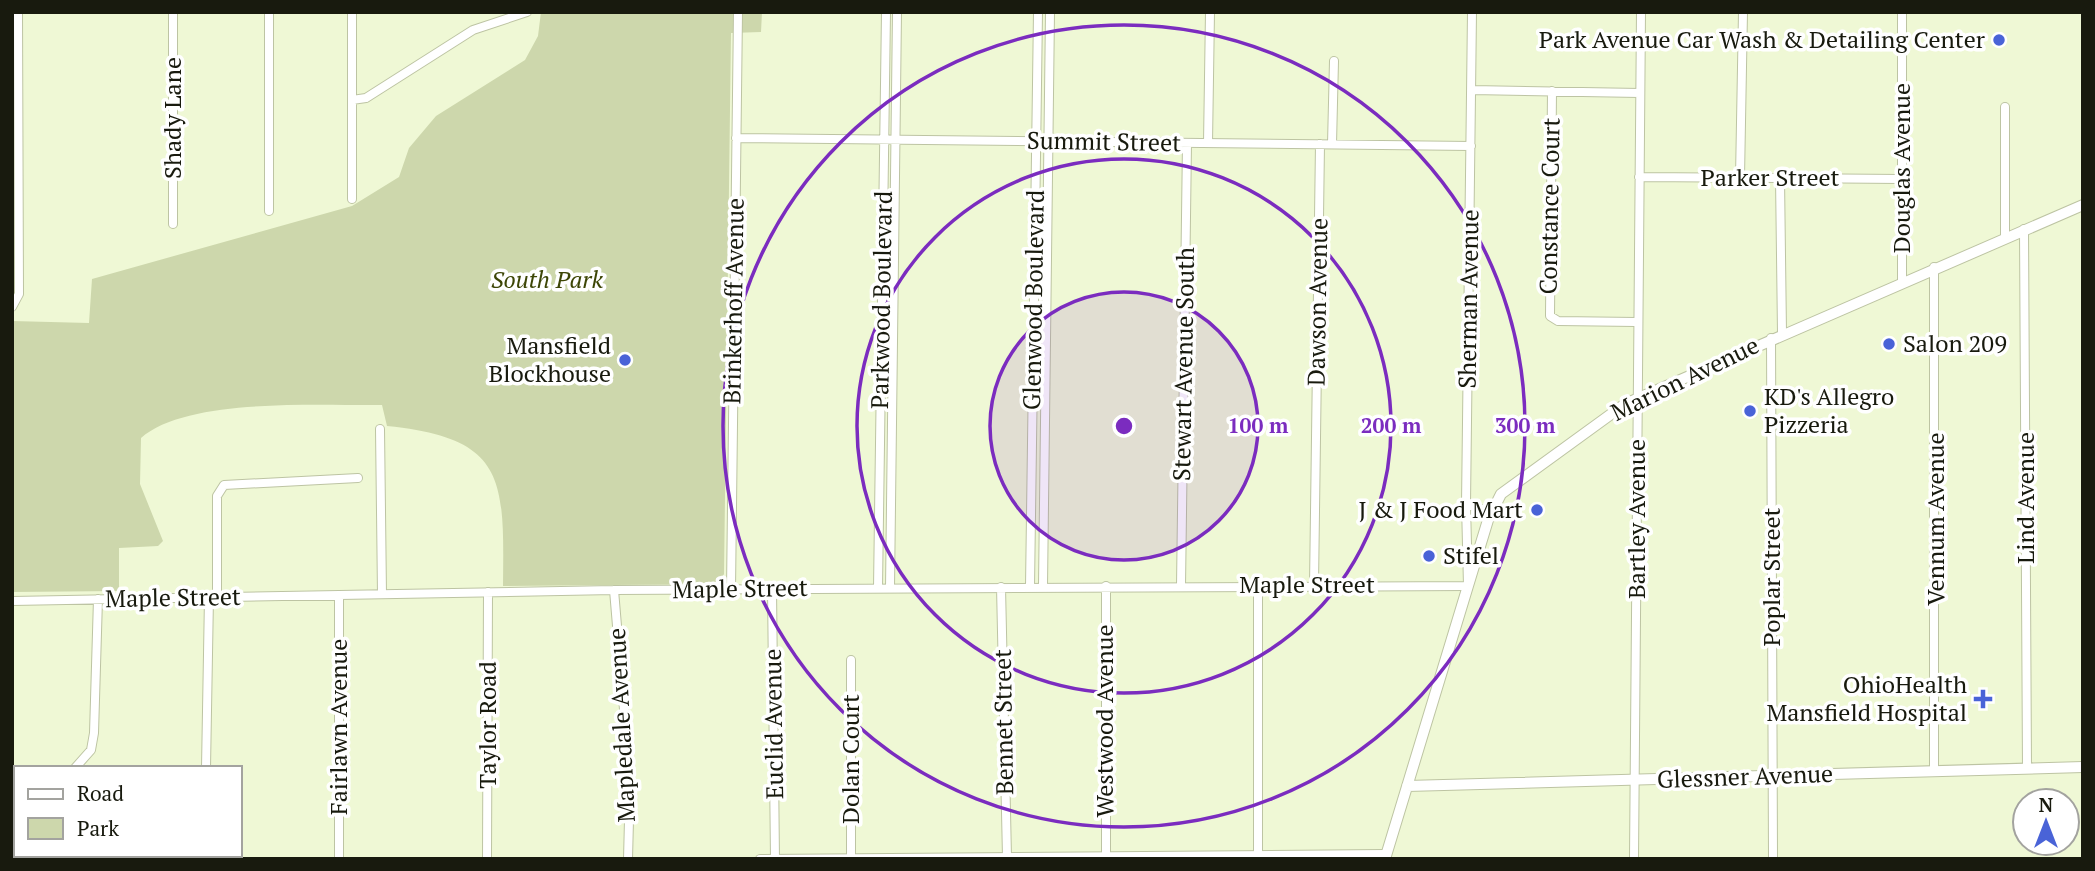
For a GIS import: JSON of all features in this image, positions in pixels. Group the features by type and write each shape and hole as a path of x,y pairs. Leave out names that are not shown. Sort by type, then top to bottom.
{"street":[{"path":"12,307 19,294 18,12"},
{"name":"Shady Lane","path":"173,12 173,224"},
{"path":"269,12 269,211"},
{"path":"352,12 352,199"},
{"path":"352,100 366,98 473,30 527,12"},
{"name":"Brinkerhoff Avenue","path":"731,589 738,12"},
{"name":"Parkwood Boulevard","path":"878,588 886,12"},
{"path":"890,588 897,12"},
{"name":"Glenwood Boulevard","path":"1030,587 1038,12"},
{"name":"Glenwood Boulevard","path":"1043,586 1050,12"},
{"path":"1208,143 1210,12"},
{"name":"Sherman Avenue","path":"1468,586 1466,504 1472,12"},
{"name":"Bartley Avenue","path":"1634,859 1640,12"},
{"path":"1740,177 1744,12"},
{"name":"Douglas Avenue","path":"1902,12 1902,282"},
{"path":"1332,144 1334,61"},
{"path":"1472,90 1640,93"},
{"name":"Constance Court","path":"1552,91 1550,316 1558,321 1636,322"},
{"path":"2005,107 2005,236"},
{"name":"Summit Street","path":"736,138 1471,146"},
{"name":"Stewart Avenue South","path":"1181,586 1187,143"},
{"name":"Dawson Avenue","path":"1314,585 1320,144"},
{"name":"Parker Street","path":"1639,177 1902,178"},
{"name":"Poplar Street","path":"1773,859 1776,336 1780,178"},
{"name":"Marion Avenue","path":"1386,857 1491,512 1501,494 1582,433 1637,397 2005,236 2083,205"},
{"name":"Lind Avenue","path":"2024,229 2026,768"},
{"name":"Vennum Avenue","path":"1934,267 1934,770"},
{"path":"380,429 382,594"},
{"path":"205,766 217,496 221,487 231,482 358,478"},
{"path":"1466,504 1491,512"},
{"path":"1258,585 1258,855"},
{"name":"Westwood Avenue","path":"1105,586 1106,856"},
{"name":"Maple Street","path":"12,601 614,590 1468,586"},
{"name":"Bennet Street","path":"1001,587 1007,857"},
{"name":"Euclid Avenue","path":"772,589 775,859"},
{"name":"Mapledale Avenue","path":"614,590 630,781 628,859"},
{"name":"Taylor Road","path":"487,859 488,592"},
{"name":"Fairlawn Avenue","path":"339,595 339,859"},
{"path":"77,766 86,758 93,743 99,599"},
{"name":"Dolan Court","path":"851,660 851,858"},
{"name":"Glessner Avenue","path":"1407,786 2083,767"},
{"path":"760,859 1258,855 1386,857"}],"green space":[{"name":"South Park","path":"541,12 762,12 761,32 731,33 724,574 720,581 713,584 503,586 502,518 498,492 490,471 477,454 456,441 426,432 387,426 382,405 291,405 256,406 189,416 162,425 141,438 140,484 163,541 158,546 119,548 119,591 12,592 12,321 89,323 92,279 352,206 399,177 409,148 436,116 525,60 538,36"}],"place":[{"name":"Park Avenue Car Wash & Detailing Center","path":"1999,40"},
{"name":"Salon 209","path":"1889,344"},
{"name":"Mansfield Blockhouse","path":"625,360"},
{"name":"KD's Allegro Pizzeria","path":"1750,411"},
{"name":"J & J Food Mart","path":"1537,510"},
{"name":"Stifel","path":"1429,556"},
{"name":"OhioHealth Mansfield Hospital","path":"1983,699"}]}
